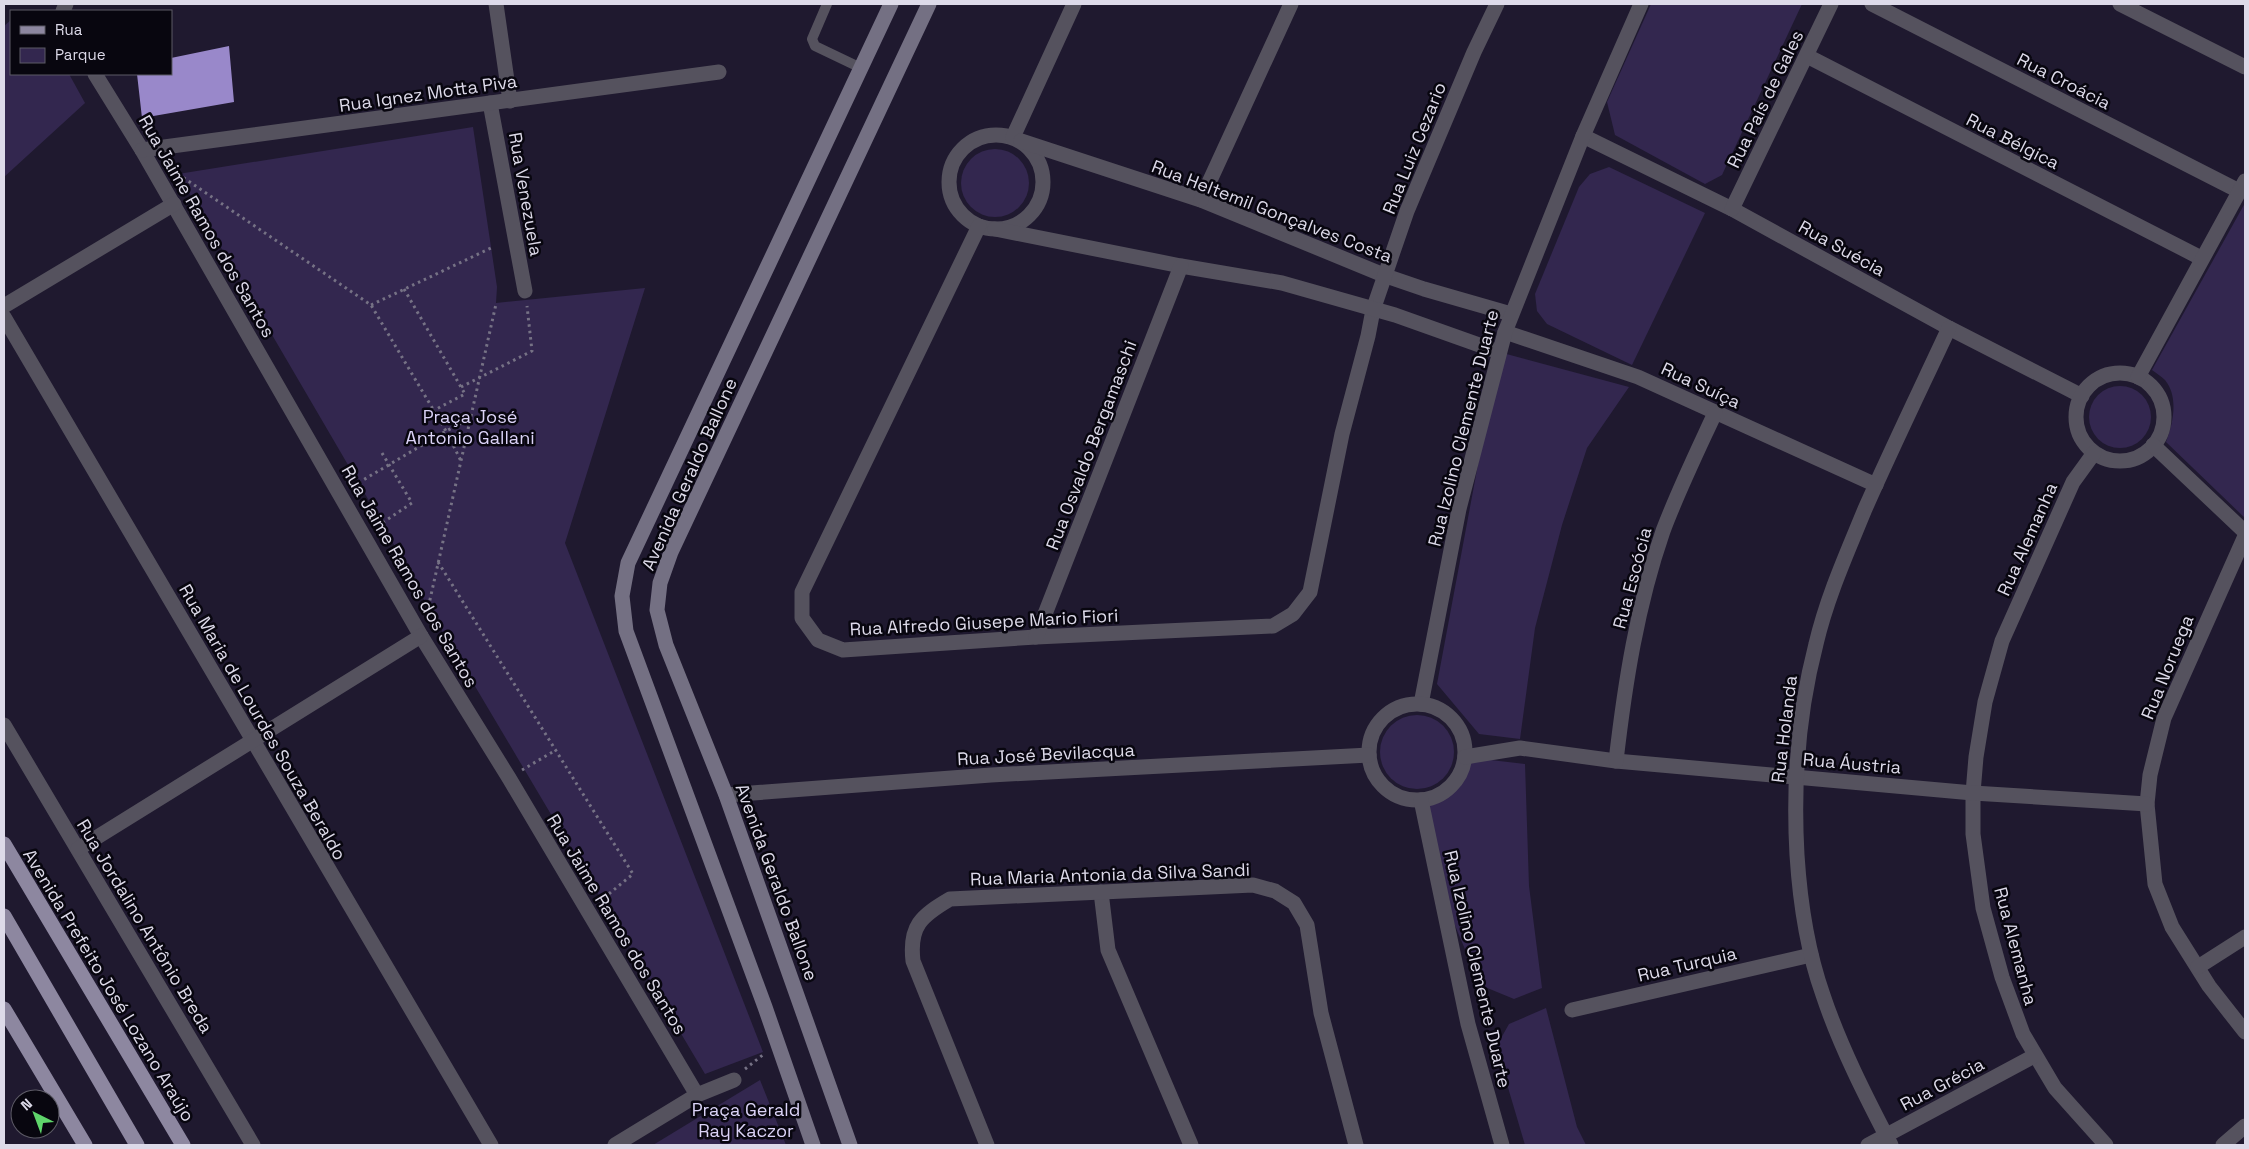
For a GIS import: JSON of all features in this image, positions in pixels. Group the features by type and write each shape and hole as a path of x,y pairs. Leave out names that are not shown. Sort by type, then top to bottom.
{"main road":[{"name":"Avenida Prefeito José Lozano Araújo","path":"4,844 183,1145"},
{"path":"4,916 137,1145"},
{"path":"4,1010 85,1145"}],"street":[{"path":"496,4 510,101"},
{"name":"Avenida Geraldo Ballone","path":"813,1145 626,631 622,596 628,563 890,4"},
{"name":"Avenida Geraldo Ballone","path":"850,1145 726,795 666,645 657,610 660,583 671,552 929,4"},
{"path":"1017,139 1074,4"},
{"path":"1201,200 1291,4"},
{"name":"Rua Luiz Cezario","path":"1372,310 1386,276 1407,211 1474,52 1497,4"},
{"name":"Rua Izolino Clemente Duarte","path":"1421,704 1459,509 1505,332 1583,136 1641,4"},
{"name":"Rua País de Gales","path":"1732,209 1831,4"},
{"name":"Rua Croácia","path":"1872,4 2242,186"},
{"path":"2120,4 2245,67"},
{"name":"Rua Bélgica","path":"1807,56 2201,258"},
{"name":"Rua Ignez Motta Piva","path":"142,150 719,72"},
{"name":"Rua Jaime Ramos dos Santos","path":"96,75 174,204 421,636 509,778 697,1095"},
{"name":"Rua Venezuela","path":"490,103 525,291"},
{"path":"996,229 1010,227 1024,220 1035,209 1042,194 1044,179 1040,164 1032,151 1017,139 997,134 980,137 966,145 955,158 949,173 949,190 955,205 965,218 979,226 1181,266 1282,283 1415,322 1499,352"},
{"name":"Rua Suécia","path":"1583,136 1732,209 1949,328 2082,396"},
{"name":"Rua Heltemil Gonçalves Costa","path":"1017,139 1201,200 1386,276 1511,314"},
{"path":"2138,377 2201,258 2242,186"},
{"path":"4,306 174,204"},
{"name":"Rua Alfredo Giusepe Mario Fiori","path":"979,226 802,592 802,618 818,640 843,650 1036,636 1273,626 1293,614 1310,592 1342,434 1368,336 1372,310"},
{"name":"Rua Osvaldo Bergamaschi","path":"1036,636 1181,266"},
{"name":"Rua Maria de Lourdes Souza Beraldo","path":"4,317 491,1145"},
{"name":"Rua Holanda","path":"1889,1140 1850,1059 1823,996 1811,955 1799,892 1795,825 1796,777 1803,705 1816,643 1847,550 1949,328"},
{"name":"Rua Suíça","path":"1505,332 1638,377 1876,485"},
{"path":"2112,374 2138,377 2154,389 2162,407 2162,427 2153,445 2144,454 2132,459 2119,461 2106,459 2094,453 2080,437 2077,427 2077,405 2090,385 2100,378 2112,374"},
{"name":"Rua Escócia","path":"1616,761 1624,694 1641,606 1664,531 1715,413"},
{"path":"2153,445 2245,532"},
{"name":"Rua Alemanha","path":"2094,453 2073,482 2002,641 1985,702 1976,757 1973,793 1973,834 1983,908 2002,977 2022,1034 2055,1088 2106,1145"},
{"name":"Rua Noruega","path":"2245,536 2164,718 2150,774 2147,804 2155,884 2172,927 2210,986 2245,1032"},
{"path":"78,849 421,636"},
{"path":"1421,704 1436,708 1449,716 1458,728 1464,742 1465,757 1461,772 1453,784 1442,793 1421,800 1396,796 1385,788 1377,779 1369,755 1371,738 1378,724 1384,718 1405,706 1421,704"},
{"name":"Rua Jordalino Antônio Breda","path":"4,726 253,1145"},
{"name":"Rua Áustria","path":"1465,757 1520,748 1616,761 1973,793 2147,804"},
{"name":"Rua José Bevilacqua","path":"726,795 1001,774 1369,755"},
{"name":"Rua Izolino Clemente Duarte","path":"1421,800 1468,1024 1502,1145"},
{"name":"Rua Maria Antonia da Silva Sandi","path":"987,1145 913,961 911,942 917,924 931,910 950,899 1253,885 1275,891 1294,903 1308,925 1321,1013 1356,1145"},
{"path":"1100,892 1108,950 1191,1145"},
{"path":"2198,967 2245,938"},
{"name":"Rua Turquia","path":"1572,1010 1811,955"},
{"name":"Rua Grécia","path":"1868,1145 1889,1140 2034,1056"},
{"path":"615,1145 697,1095 734,1080"},
{"path":"2223,1145 2245,1126"}],"lane":[{"path":"828,4 812,39 815,46 861,68"}],"path":[{"path":"178,174 371,305 446,430 461,461"},
{"path":"371,305 491,248"},
{"path":"404,289 465,394 425,415"},
{"path":"461,386 532,351 525,291"},
{"path":"421,636 496,304"},
{"path":"340,494 446,430 470,419"},
{"path":"382,453 412,503 382,523"},
{"path":"438,562 633,874 588,910"},
{"path":"509,778 556,750"},
{"path":"734,1080 772,1046 778,1046"}],"green space":[{"path":"1651,4 1802,4 1722,175 1705,184 1615,135 1607,102"},
{"path":"10,21 10,75 70,75 85,103 4,177 4,26"},
{"name":"Praça José Antonio Gallani","path":"473,127 497,287 496,303 645,288 565,543 763,1052 705,1074 428,607 382,523 178,174"},
{"path":"995,149 1008,152 1019,159 1026,170 1029,183 1026,196 1019,207 1008,214 995,217 982,214 971,207 964,196 961,183 964,170 971,159 982,152"},
{"path":"1609,167 1705,213 1632,365 1547,324 1537,311 1535,294 1579,187 1590,174"},
{"path":"2245,203 2245,518 2166,442 2171,427 2173,411 2172,394 2165,380 2152,370"},
{"path":"1499,352 1629,387 1587,448 1562,525 1535,628 1520,739 1479,734 1437,684"},
{"path":"2114,386 2126,386 2142,395 2149,405 2151,417 2149,429 2142,439 2126,448 2114,448 2103,443 2094,434 2089,423 2089,411 2094,400 2103,391"},
{"path":"1417,715 1431,718 1443,726 1451,738 1454,752 1451,766 1443,778 1431,786 1417,789 1403,786 1391,778 1383,766 1380,752 1383,738 1391,726 1403,718"},
{"path":"1465,757 1525,764 1529,886 1542,988 1514,999 1480,985 1438,885 1421,800 1438,795 1450,786 1459,773"},
{"path":"1546,1008 1577,1127 1586,1145 1525,1145 1496,1047 1509,1024"},
{"name":"Praça Gerald Ray Kaczor","path":"760,1080 786,1145 653,1145"}],"building":[{"path":"229,46 234,102 142,118 137,75 172,75 172,58"}]}
